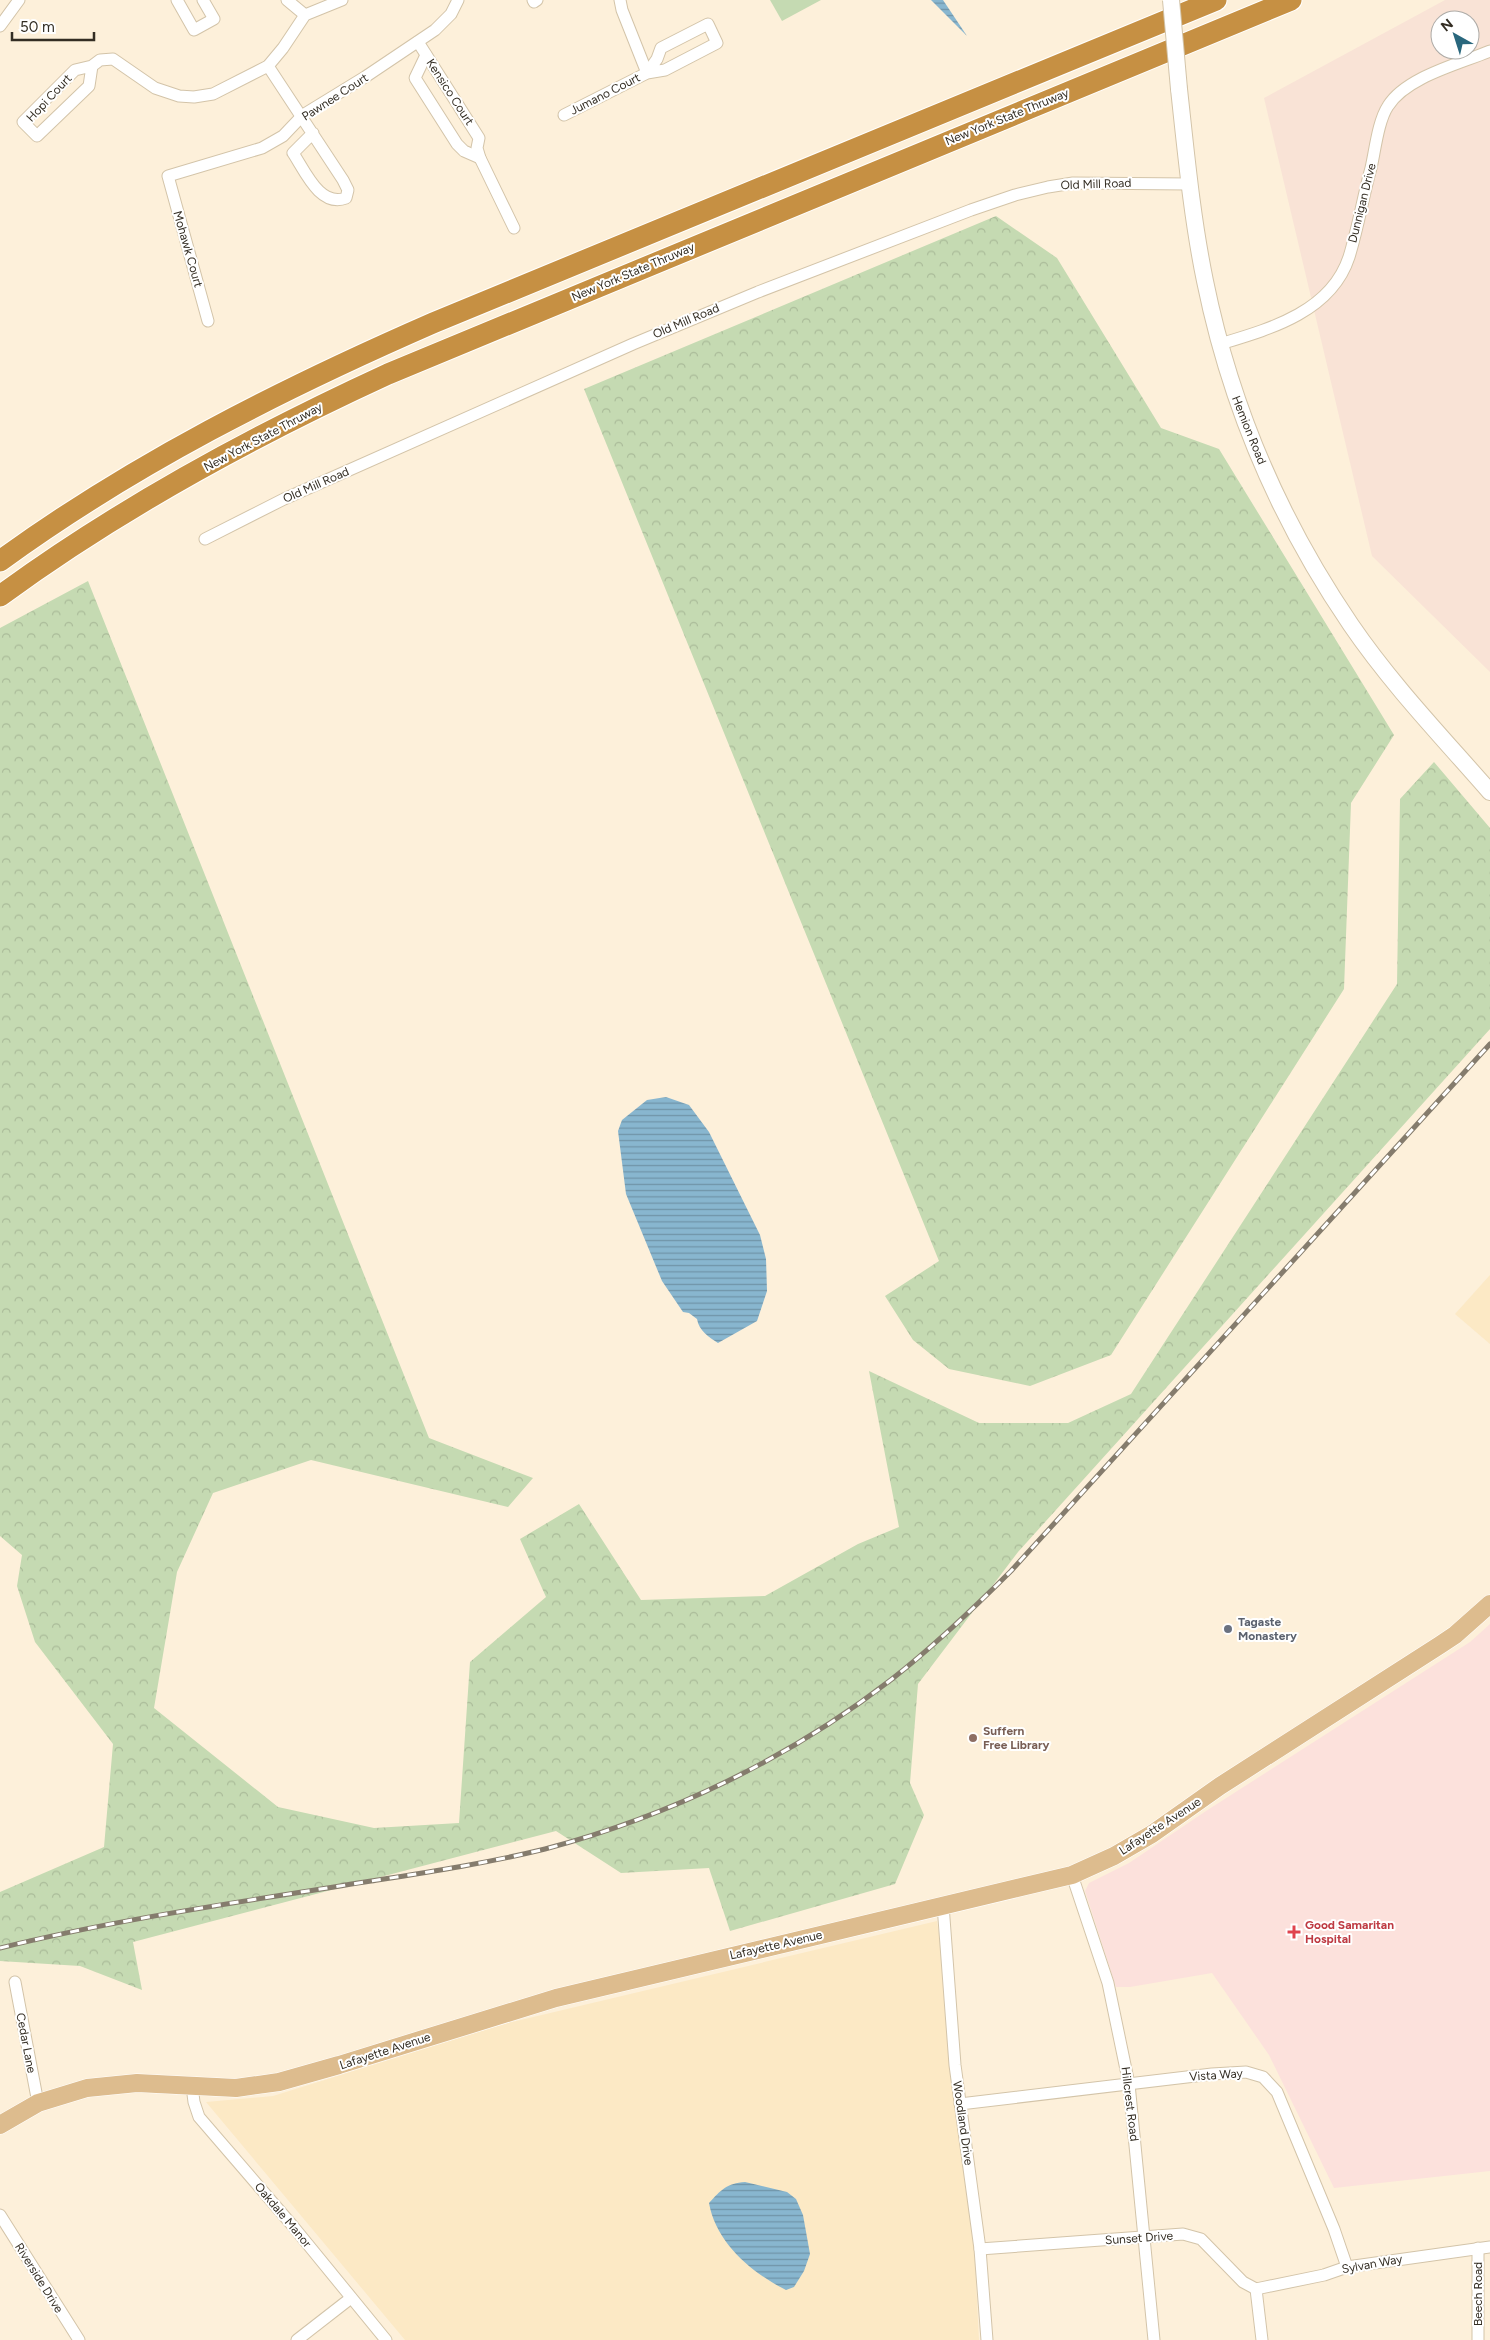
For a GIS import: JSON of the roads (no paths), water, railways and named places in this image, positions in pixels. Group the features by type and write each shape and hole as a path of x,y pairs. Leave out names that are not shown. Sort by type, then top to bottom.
{"highway":[{"path":"0,561 64,518 160,459 239,414 320,373 442,320 1216,0"},
{"name":"New York State Thruway","path":"0,596 72,547 175,484 280,426 372,381 1291,0"}],"main road":[{"name":"Lafayette Avenue","path":"0,2125 38,2103 87,2088 137,2083 236,2088 279,2082 556,1998 1072,1875 1114,1856 1152,1834 1220,1786 1440,1645 1490,1604"}],"street":[{"path":"0,26 18,0"},
{"path":"177,0 194,30 214,19 203,0"},
{"path":"288,0 304,14"},
{"path":"314,133 293,153 321,194 334,200 346,198 348,190 343,180 314,133 303,116 268,66 283,48 304,14 342,0"},
{"name":"Pawnee Court","path":"168,176 262,148 283,136 303,116 435,30 451,14 458,0"},
{"path":"533,0 534,2 537,0"},
{"path":"620,0 622,10 647,73"},
{"name":"Hemion Road","path":"1171,0 1189,184 1205,282 1236,399 1256,451 1287,517 1322,580 1351,625 1387,673 1490,792"},
{"name":"Jumano Court","path":"564,114 647,73 664,70 717,43 708,24 661,48 657,59 647,73"},
{"name":"Kensico Court","path":"418,42 479,138 480,158 497,189 514,228"},
{"name":"Dunnigan Drive","path":"1220,344 1262,331 1316,304 1337,281 1349,258 1380,128 1388,106 1403,91 1423,78 1490,51"},
{"name":"Kensico Court","path":"426,55 415,78 457,144 464,151 480,158"},
{"name":"Hopi Court","path":"92,66 89,86 38,136 23,122 75,70 92,66 100,60 114,59 156,88 179,96 194,97 212,94 268,66"},
{"name":"Mohawk Court","path":"168,176 208,321"},
{"name":"Old Mill Road","path":"205,538 284,499 633,344 758,292 971,210 1015,195 1073,183 1189,184"},
{"name":"Hillcrest Road","path":"1072,1875 1108,1983 1129,2084 1154,2340"},
{"name":"Woodland Drive","path":"944,1906 955,2065 980,2249 987,2340"},
{"name":"Cedar Lane","path":"15,1982 38,2103"},
{"name":"Vista Way","path":"960,2104 1246,2072 1263,2077 1277,2092 1334,2229 1347,2267"},
{"name":"Oakdale Manor","path":"192,2086 194,2102 200,2117 386,2340"},
{"name":"Riverside Drive","path":"0,2215 79,2340"},
{"name":"Sunset Drive","path":"980,2249 1183,2234 1201,2239 1243,2282 1256,2289"},
{"name":"Sylvan Way","path":"1256,2289 1324,2275 1347,2267 1484,2247"},
{"name":"Beech Road","path":"1478,2340 1484,2247"},
{"path":"1256,2289 1262,2340"},
{"path":"297,2340 351,2298"}],"water":[{"path":"931,0 943,0 967,36"},
{"path":"666,1097 689,1105 709,1132 760,1235 766,1259 767,1291 757,1321 718,1343 702,1330 697,1319 689,1313 683,1312 662,1281 626,1194 618,1131 622,1120 647,1100"},
{"path":"745,2182 787,2192 796,2199 803,2215 810,2254 804,2271 794,2287 786,2290 761,2275 737,2255 719,2231 709,2203 725,2188 733,2184"}],"railway":[{"path":"0,1948 138,1919 458,1867 545,1849 638,1820 683,1802 770,1759 812,1734 853,1708 908,1666 953,1627 1011,1571 1490,1044"}],"place":[{"name":"Tagaste Monastery","path":"1228,1629"},
{"name":"Suffern Free Library","path":"973,1738"},
{"name":"Good Samaritan Hospital","path":"1294,1932"}]}
